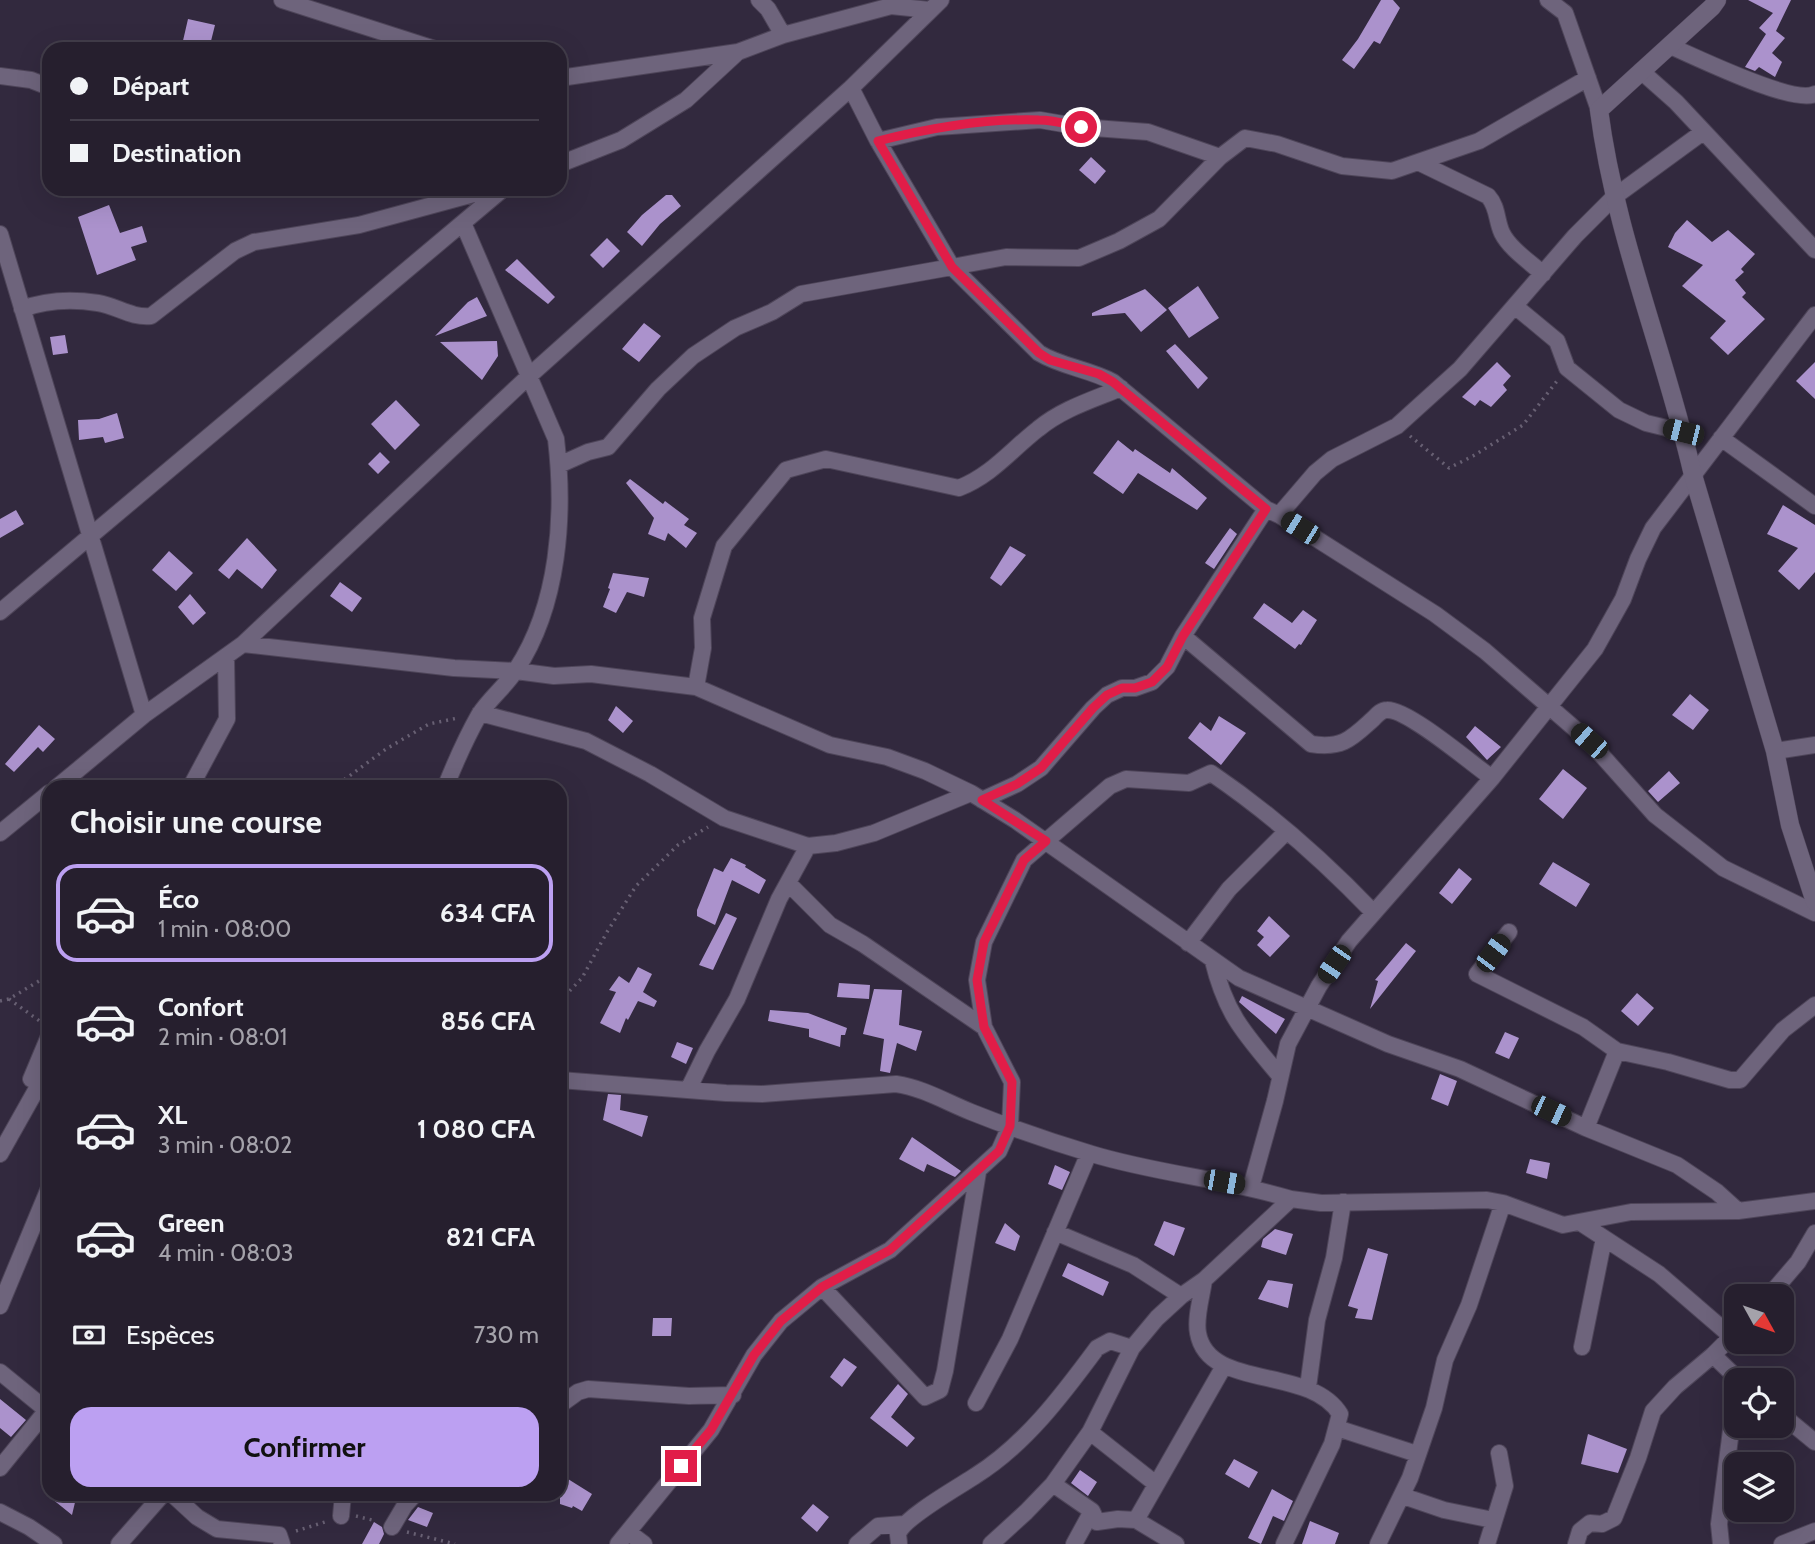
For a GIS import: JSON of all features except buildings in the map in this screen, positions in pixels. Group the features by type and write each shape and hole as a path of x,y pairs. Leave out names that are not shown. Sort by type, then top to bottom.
{"street":[{"path":"282,0 413,42"},
{"path":"759,0 768,9 783,35"},
{"path":"1548,0 1562,6 1599,110 1614,197 1775,751 1790,825 1811,876 1815,902"},
{"path":"1599,110 1717,0"},
{"path":"567,77 738,52 783,35 891,6 935,5"},
{"path":"66,780 144,715 243,644 527,377 851,88 935,5"},
{"path":"1670,46 1769,88 1813,98"},
{"path":"567,161 621,140 686,100 738,52"},
{"path":"1641,71 1676,102 1815,250"},
{"path":"0,76 42,84"},
{"path":"559,465 588,452 608,447 658,389 693,356 735,328 772,312 801,294 1006,257 1079,258 1119,241 1159,219 1220,157 1245,138 1277,144 1342,166 1392,171 1479,141 1588,78"},
{"path":"851,88 878,141 952,267 1039,353 1050,360 1099,374 1121,388 1273,512 1435,614 1485,651 1589,741 1655,815 1723,868 1815,913"},
{"path":"878,141 937,127 1040,120 1081,127 1148,132 1220,157"},
{"path":"480,713 586,741 650,774 724,818 807,846 836,843 874,833 1017,784 1041,768 1107,695 1122,688 1135,688 1152,682 1167,667 1183,636 1273,512 1332,459 1397,426 1460,369 1575,236 1614,197 1703,132"},
{"path":"1420,163 1488,196 1494,203 1502,233 1510,244 1543,274"},
{"path":"22,309 45,301 99,303 139,317 150,316 235,251 254,242 359,225 466,196"},
{"path":"0,612 495,196"},
{"path":"448,780 480,713 516,671 540,626 550,595 559,511 556,439 527,377 463,223"},
{"path":"0,234 144,715"},
{"path":"1516,307 1557,341 1567,368 1619,410 1646,423 1683,432"},
{"path":"1251,1186 1287,1044 1307,1006 1349,941 1492,778 1595,649 1623,599 1637,559 1653,528 1815,315"},
{"path":"696,687 703,648 702,618 724,546 786,470 826,458 960,488 991,472 1037,429 1060,413 1121,388"},
{"path":"1721,438 1815,506"},
{"path":"1183,636 1311,744 1333,746 1344,743 1380,712 1391,710 1412,719 1492,778"},
{"path":"243,644 454,668 554,676 591,674 696,687 830,745 887,757 925,771 976,796 1046,841 1213,961 1254,986 1307,1006 1388,1044 1460,1069 1586,1128 1677,1165 1717,1192 1738,1211"},
{"path":"194,780 227,719 226,656"},
{"path":"1775,751 1815,745"},
{"path":"644,1544 623,1538 711,1430 754,1355 771,1332 822,1287 890,1250 999,1151 1010,1126 1012,1082 984,1027 977,980 984,942 1024,860 1110,786 1126,779 1189,783 1211,774 1235,789 1338,876 1373,912"},
{"path":"0,833 42,799"},
{"path":"1188,943 1229,890 1286,832"},
{"path":"688,1090 742,991 779,899 807,846"},
{"path":"788,883 830,925 863,944 984,1027"},
{"path":"1509,932 1478,974 1583,1027 1617,1051 1737,1081 1783,1030 1815,1004"},
{"path":"1213,961 1224,1001 1233,1018 1280,1076"},
{"path":"1586,1128 1617,1051"},
{"path":"42,1053 31,1079 42,1083"},
{"path":"567,1081 762,1094 896,1084 911,1086 1010,1126 1131,1166 1251,1186 1291,1199 1343,1202 1487,1200 1503,1203 1563,1225 1631,1212 1738,1211 1815,1201"},
{"path":"0,1154 42,1089"},
{"path":"976,1403 1010,1339 1090,1153"},
{"path":"822,1287 925,1397 940,1390 978,1172"},
{"path":"991,1544 1053,1484 1090,1432 1132,1348 1157,1318 1204,1280 1291,1199"},
{"path":"1308,1387 1317,1320 1334,1258 1343,1202"},
{"path":"1378,1544 1403,1496 1434,1408 1445,1360 1469,1305 1503,1203"},
{"path":"0,1306 42,1205"},
{"path":"1581,1223 1659,1274 1724,1326"},
{"path":"1055,1232 1133,1265 1181,1296"},
{"path":"1779,1284 1798,1262 1815,1233"},
{"path":"1581,1347 1604,1238"},
{"path":"1204,1280 1198,1335 1202,1347 1224,1366 1308,1387 1337,1409 1339,1414 1337,1428 1284,1544"},
{"path":"899,1544 898,1535 904,1524 981,1472 1020,1441 1097,1348 1110,1340 1132,1348"},
{"path":"1576,1544 1580,1531 1590,1523 1602,1524 1614,1518 1653,1411 1675,1387 1724,1344"},
{"path":"1713,1355 1725,1368"},
{"path":"1136,1520 1224,1366"},
{"path":"0,1373 42,1406"},
{"path":"567,1400 578,1391 588,1389 689,1396 733,1395"},
{"path":"0,1468 42,1418"},
{"path":"1794,1425 1815,1442"},
{"path":"1337,1428 1417,1454"},
{"path":"1090,1432 1156,1484"},
{"path":"1721,1544 1719,1524 1731,1438"},
{"path":"1487,1544 1505,1486 1499,1452"},
{"path":"1053,1484 1092,1511 1097,1522 1136,1520 1176,1544"},
{"path":"1403,1496 1444,1510 1493,1520"},
{"path":"119,1544 157,1501"},
{"path":"180,1501 217,1536 281,1539"},
{"path":"341,1517 342,1501"},
{"path":"392,1527 409,1501"},
{"path":"1073,1544 1092,1511"},
{"path":"0,1512 54,1544"},
{"path":"857,1544 878,1526 904,1524"},
{"path":"1782,1544 1815,1531"}],"path":[{"path":"1397,426 1449,468 1523,425 1567,368"},
{"path":"344,780 386,749 429,724 480,713"},
{"path":"567,994 582,978 636,886 678,845 724,818"},
{"path":"0,1001 9,999 42,979"},
{"path":"9,999 42,1022"},
{"path":"281,1539 341,1517 358,1516 455,1544"}],"route":[{"path":"681,1466 711,1430 754,1355 781,1321 822,1287 890,1250 999,1151 1010,1126 1012,1082 984,1027 977,980 984,942 1024,860 1046,841 982,800 1017,784 1041,768 1107,695 1122,688 1135,688 1152,682 1167,667 1183,636 1266,509 1113,382 1099,374 1050,360 1031,346 952,267 878,141 937,127 982,122 1040,120 1081,127"}]}
